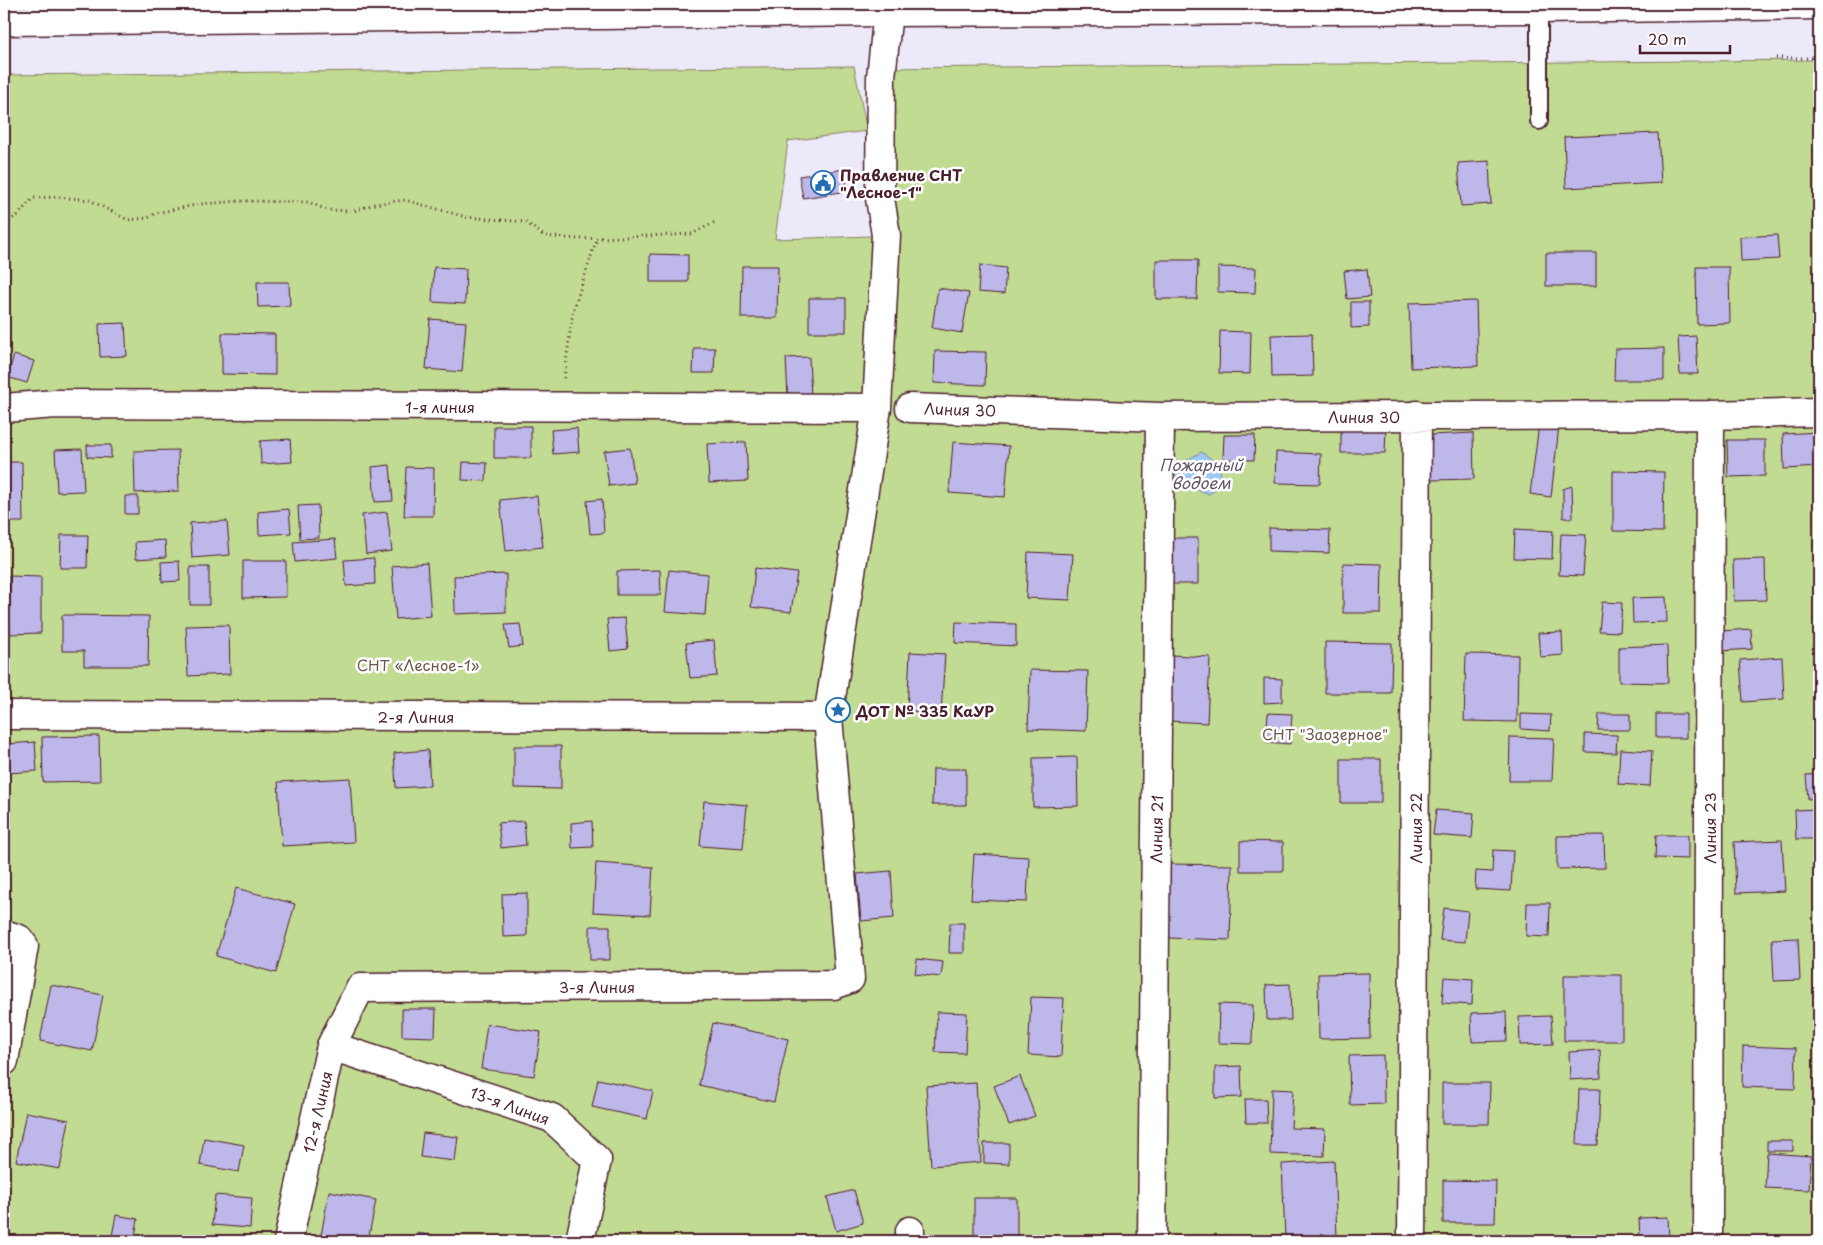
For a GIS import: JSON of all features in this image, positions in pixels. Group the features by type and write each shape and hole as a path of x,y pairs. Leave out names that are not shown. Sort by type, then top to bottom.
{"street":[{"path":"4,20 888,12 1539,10 1819,5"},
{"path":"828,717 877,408 886,235 880,198 881,77 888,12"},
{"name":"1-я линия","path":"4,408 56,404 877,408"},
{"name":"Линия 30","path":"910,408 1160,417 1710,415 1819,412"},
{"name":"Линия 23","path":"1708,1241 1710,415"},
{"name":"Линия 22","path":"1412,1241 1417,416"},
{"name":"Линия 21","path":"1152,1241 1160,417"},
{"name":"2-я Линия","path":"4,715 828,717"},
{"name":"3-я Линия","path":"360,988 834,985 850,979 828,717"},
{"path":"4,1060 14,940"},
{"name":"12-я Линия","path":"288,1241 331,1046 360,988"},
{"name":"13-я Линия","path":"331,1046 552,1118 597,1160 580,1241"}],"lane":[{"path":"1539,10 1539,121"}],"path":[{"path":"1776,58 1819,58"},
{"path":"4,223 17,216 33,198 58,196 90,200 128,220 148,218 156,213 178,207 208,203 240,201 308,202 327,210 354,211 374,204 405,200 466,217 526,222 544,236 578,239 692,234 717,221"},
{"path":"560,406 572,311 596,238"}],"green space":[{"path":"1819,60 1819,1241 4,1241 4,75 854,66 867,131 788,141 775,239 873,236 882,68"}],"water":[{"name":"Пожарный водоем","path":"1201,452 1216,464 1221,473 1223,483 1209,494 1179,482 1174,471 1184,462"}],"building":[{"path":"1658,133 1661,183 1566,188 1564,137"},
{"path":"1489,161 1491,204 1461,206 1458,163"},
{"name":"Правление СНТ \"Лесное-1\"","path":"844,169 848,191 803,198 799,176"},
{"path":"1777,235 1779,259 1741,261 1740,237"},
{"path":"1546,253 1596,253 1596,286 1546,286"},
{"path":"650,254 688,255 688,282 650,282"},
{"path":"1156,260 1198,260 1197,299 1156,299"},
{"path":"980,265 1006,268 1004,294 978,292"},
{"path":"742,266 778,266 777,318 741,318"},
{"path":"434,267 466,269 465,304 432,302"},
{"path":"1218,267 1256,268 1255,293 1218,292"},
{"path":"1696,267 1729,267 1730,323 1697,324"},
{"path":"1367,269 1370,297 1347,299 1344,271"},
{"path":"257,282 289,282 290,306 258,307"},
{"path":"938,288 969,293 962,333 932,328"},
{"path":"809,298 846,298 846,332 809,332"},
{"path":"1476,301 1478,366 1411,368 1409,303"},
{"path":"1351,302 1369,302 1369,327 1351,328"},
{"path":"430,319 466,322 462,372 426,369"},
{"path":"125,323 127,356 100,357 99,324"},
{"path":"1220,331 1251,332 1250,374 1219,373"},
{"path":"222,333 275,334 275,375 222,374"},
{"path":"1312,334 1313,376 1272,377 1271,335"},
{"path":"1696,336 1698,374 1680,374 1678,337"},
{"path":"694,348 715,348 714,373 693,373"},
{"path":"1664,348 1664,380 1614,380 1615,349"},
{"path":"935,351 986,352 985,385 934,383"},
{"path":"14,355 34,361 27,383 7,377"},
{"path":"809,357 811,397 788,398 786,358"},
{"path":"1539,424 1559,426 1551,497 1530,494"},
{"path":"494,426 531,426 531,458 494,458"},
{"path":"577,428 579,452 553,454 551,430"},
{"path":"1341,428 1386,428 1385,453 1341,453"},
{"path":"1819,432 1819,467 1784,469 1783,434"},
{"path":"1473,433 1474,479 1431,480 1430,435"},
{"path":"1224,435 1255,435 1254,460 1223,459"},
{"path":"290,439 292,462 261,464 260,441"},
{"path":"1727,440 1765,440 1765,476 1728,477"},
{"path":"746,442 748,481 709,483 707,444"},
{"path":"953,442 1009,446 1005,497 949,493"},
{"path":"87,445 111,445 111,458 87,457"},
{"path":"630,448 635,483 609,486 604,451"},
{"path":"82,449 84,491 57,492 55,450"},
{"path":"178,450 179,491 135,493 134,451"},
{"path":"1276,452 1321,454 1320,484 1275,483"},
{"path":"4,462 22,462 23,522 4,522"},
{"path":"463,462 487,463 486,481 462,480"},
{"path":"390,465 393,501 375,502 372,467"},
{"path":"406,467 434,468 433,516 404,516"},
{"path":"1613,471 1664,472 1663,532 1613,531"},
{"path":"1572,486 1573,518 1563,518 1563,489"},
{"path":"125,496 138,496 138,514 125,514"},
{"path":"537,496 543,547 506,551 500,500"},
{"path":"602,499 604,533 590,534 587,501"},
{"path":"318,505 319,538 300,539 298,506"},
{"path":"289,509 291,533 259,535 258,512"},
{"path":"387,512 392,551 366,554 362,515"},
{"path":"227,521 230,555 192,558 190,523"},
{"path":"1269,528 1330,530 1329,553 1269,551"},
{"path":"1515,529 1553,531 1552,559 1514,558"},
{"path":"1561,534 1586,535 1583,576 1559,575"},
{"path":"61,535 88,535 87,568 60,568"},
{"path":"1166,538 1198,538 1198,584 1166,584"},
{"path":"335,539 337,558 295,562 293,542"},
{"path":"165,540 166,557 136,559 135,542"},
{"path":"1028,552 1073,554 1070,600 1026,598"},
{"path":"374,558 375,584 346,586 344,560"},
{"path":"1765,559 1766,600 1734,601 1733,560"},
{"path":"179,561 180,581 162,582 161,562"},
{"path":"243,561 286,561 286,597 243,598"},
{"path":"427,563 431,616 396,619 392,566"},
{"path":"1343,563 1382,564 1381,613 1343,613"},
{"path":"190,567 209,567 209,605 190,605"},
{"path":"755,568 797,573 791,612 751,607"},
{"path":"660,570 661,595 617,595 617,571"},
{"path":"669,570 708,574 705,615 665,612"},
{"path":"506,574 506,612 455,614 454,576"},
{"path":"9,576 41,577 41,633 10,634"},
{"path":"1666,597 1667,622 1633,623 1632,598"},
{"path":"1602,602 1622,603 1620,632 1599,631"},
{"path":"62,615 149,616 148,666 84,666 84,651 62,651"},
{"path":"625,618 628,649 610,651 607,619"},
{"path":"956,622 1016,624 1016,646 955,643"},
{"path":"520,624 523,646 509,648 505,625"},
{"path":"229,625 230,674 188,676 186,626"},
{"path":"1751,629 1752,649 1721,651 1720,631"},
{"path":"1562,632 1563,655 1540,657 1538,633"},
{"path":"714,640 717,676 690,678 686,643"},
{"path":"1325,642 1392,643 1391,693 1325,693"},
{"path":"1667,645 1668,683 1619,682 1619,647"},
{"path":"910,652 945,654 941,713 907,711"},
{"path":"1466,654 1518,655 1517,722 1464,721"},
{"path":"1170,655 1210,657 1207,723 1167,721"},
{"path":"1782,657 1784,699 1743,702 1740,660"},
{"path":"1030,670 1088,671 1086,731 1028,729"},
{"path":"1264,678 1282,679 1282,702 1264,703"},
{"path":"1268,713 1292,714 1290,744 1266,742"},
{"path":"1521,714 1551,715 1550,731 1521,729"},
{"path":"1599,714 1630,714 1630,730 1598,730"},
{"path":"1656,714 1686,714 1686,738 1656,738"},
{"path":"1585,734 1617,735 1616,753 1585,752"},
{"path":"99,736 100,781 43,782 42,737"},
{"path":"1510,737 1554,738 1552,781 1509,781"},
{"path":"35,742 37,771 9,773 7,744"},
{"path":"514,746 561,746 561,789 514,788"},
{"path":"1620,749 1652,751 1650,786 1618,784"},
{"path":"428,750 430,786 396,788 394,753"},
{"path":"1077,757 1078,806 1033,807 1033,758"},
{"path":"1341,759 1381,759 1381,803 1341,803"},
{"path":"933,769 966,769 966,805 932,805"},
{"path":"1819,774 1819,798 1808,799 1806,775"},
{"path":"350,778 354,842 282,846 278,782"},
{"path":"704,801 747,805 743,849 700,846"},
{"path":"1817,809 1818,839 1796,839 1795,810"},
{"path":"1436,810 1474,813 1472,838 1433,835"},
{"path":"524,821 526,845 501,848 498,823"},
{"path":"592,821 593,847 572,848 571,823"},
{"path":"1604,835 1605,868 1557,869 1557,836"},
{"path":"1656,835 1688,835 1688,859 1655,858"},
{"path":"1782,840 1785,891 1736,893 1734,842"},
{"path":"1240,841 1283,842 1283,871 1240,871"},
{"path":"1493,850 1513,851 1511,891 1475,889 1476,871 1492,872"},
{"path":"974,854 1029,857 1027,902 971,900"},
{"path":"596,863 653,867 650,915 593,912"},
{"path":"1170,864 1232,865 1230,940 1168,938"},
{"path":"891,871 894,918 861,921 857,874"},
{"path":"236,888 295,904 276,973 216,956"},
{"path":"527,893 527,936 503,937 502,894"},
{"path":"1527,903 1550,903 1549,937 1526,936"},
{"path":"1444,908 1468,911 1465,942 1440,940"},
{"path":"950,923 964,923 964,953 949,953"},
{"path":"590,926 610,926 610,960 590,960"},
{"path":"1798,938 1800,980 1774,981 1772,939"},
{"path":"917,959 943,962 941,977 915,974"},
{"path":"1369,973 1370,1038 1319,1039 1318,974"},
{"path":"1564,975 1622,975 1622,1041 1564,1041"},
{"path":"1444,977 1473,979 1472,1005 1442,1003"},
{"path":"1290,984 1291,1020 1267,1020 1266,985"},
{"path":"51,985 103,995 92,1051 40,1041"},
{"path":"1031,997 1064,998 1061,1057 1028,1055"},
{"path":"1219,1004 1253,1005 1252,1044 1218,1043"},
{"path":"402,1009 436,1009 435,1037 402,1036"},
{"path":"937,1012 967,1013 965,1053 935,1052"},
{"path":"1506,1012 1507,1041 1472,1042 1471,1013"},
{"path":"1818,1012 1819,1044 1817,1044"},
{"path":"1551,1016 1553,1044 1520,1045 1519,1017"},
{"path":"713,1023 788,1039 774,1102 699,1085"},
{"path":"487,1024 541,1032 534,1076 481,1069"},
{"path":"1743,1046 1796,1048 1795,1089 1742,1087"},
{"path":"1600,1050 1601,1078 1570,1080 1569,1052"},
{"path":"1383,1055 1384,1104 1350,1105 1349,1056"},
{"path":"1241,1066 1242,1097 1215,1098 1215,1067"},
{"path":"1020,1076 1035,1116 1009,1125 994,1086"},
{"path":"598,1079 653,1091 647,1119 592,1107"},
{"path":"976,1083 981,1162 931,1166 926,1086"},
{"path":"1442,1083 1490,1083 1489,1124 1442,1124"},
{"path":"1272,1089 1293,1090 1291,1128 1325,1129 1324,1156 1270,1154"},
{"path":"1579,1089 1600,1089 1598,1145 1577,1145"},
{"path":"1245,1099 1266,1099 1267,1123 1246,1123"},
{"path":"26,1112 69,1120 60,1169 16,1161"},
{"path":"423,1133 458,1137 455,1161 420,1157"},
{"path":"204,1138 244,1145 239,1172 200,1165"},
{"path":"1767,1141 1793,1141 1793,1151 1767,1151"},
{"path":"984,1143 1009,1143 1009,1164 984,1163"},
{"path":"1767,1153 1811,1156 1809,1190 1765,1188"},
{"path":"1334,1161 1337,1237 1285,1239 1282,1164"},
{"path":"1443,1180 1496,1181 1495,1223 1443,1223"},
{"path":"854,1190 863,1223 836,1231 827,1197"},
{"path":"329,1191 376,1200 368,1241 349,1241 321,1236"},
{"path":"215,1195 252,1198 250,1228 212,1225"},
{"path":"974,1198 1017,1198 1017,1240 974,1240"},
{"path":"116,1215 138,1219 134,1241 111,1241"},
{"path":"1668,1217 1669,1239 1640,1241 1639,1218"},
{"path":"416,1233 446,1237 445,1241 415,1241"}],"place":[{"name":"Правление СНТ \"Лесное-1\"","path":"823,183"},
{"name":"ДОТ № 335 КаУР","path":"838,710"}],"park label":[{"name":"СНТ «Лесное-1»","path":"418,664"},
{"name":"СНТ \"Заозерное\"","path":"1325,733"}]}
